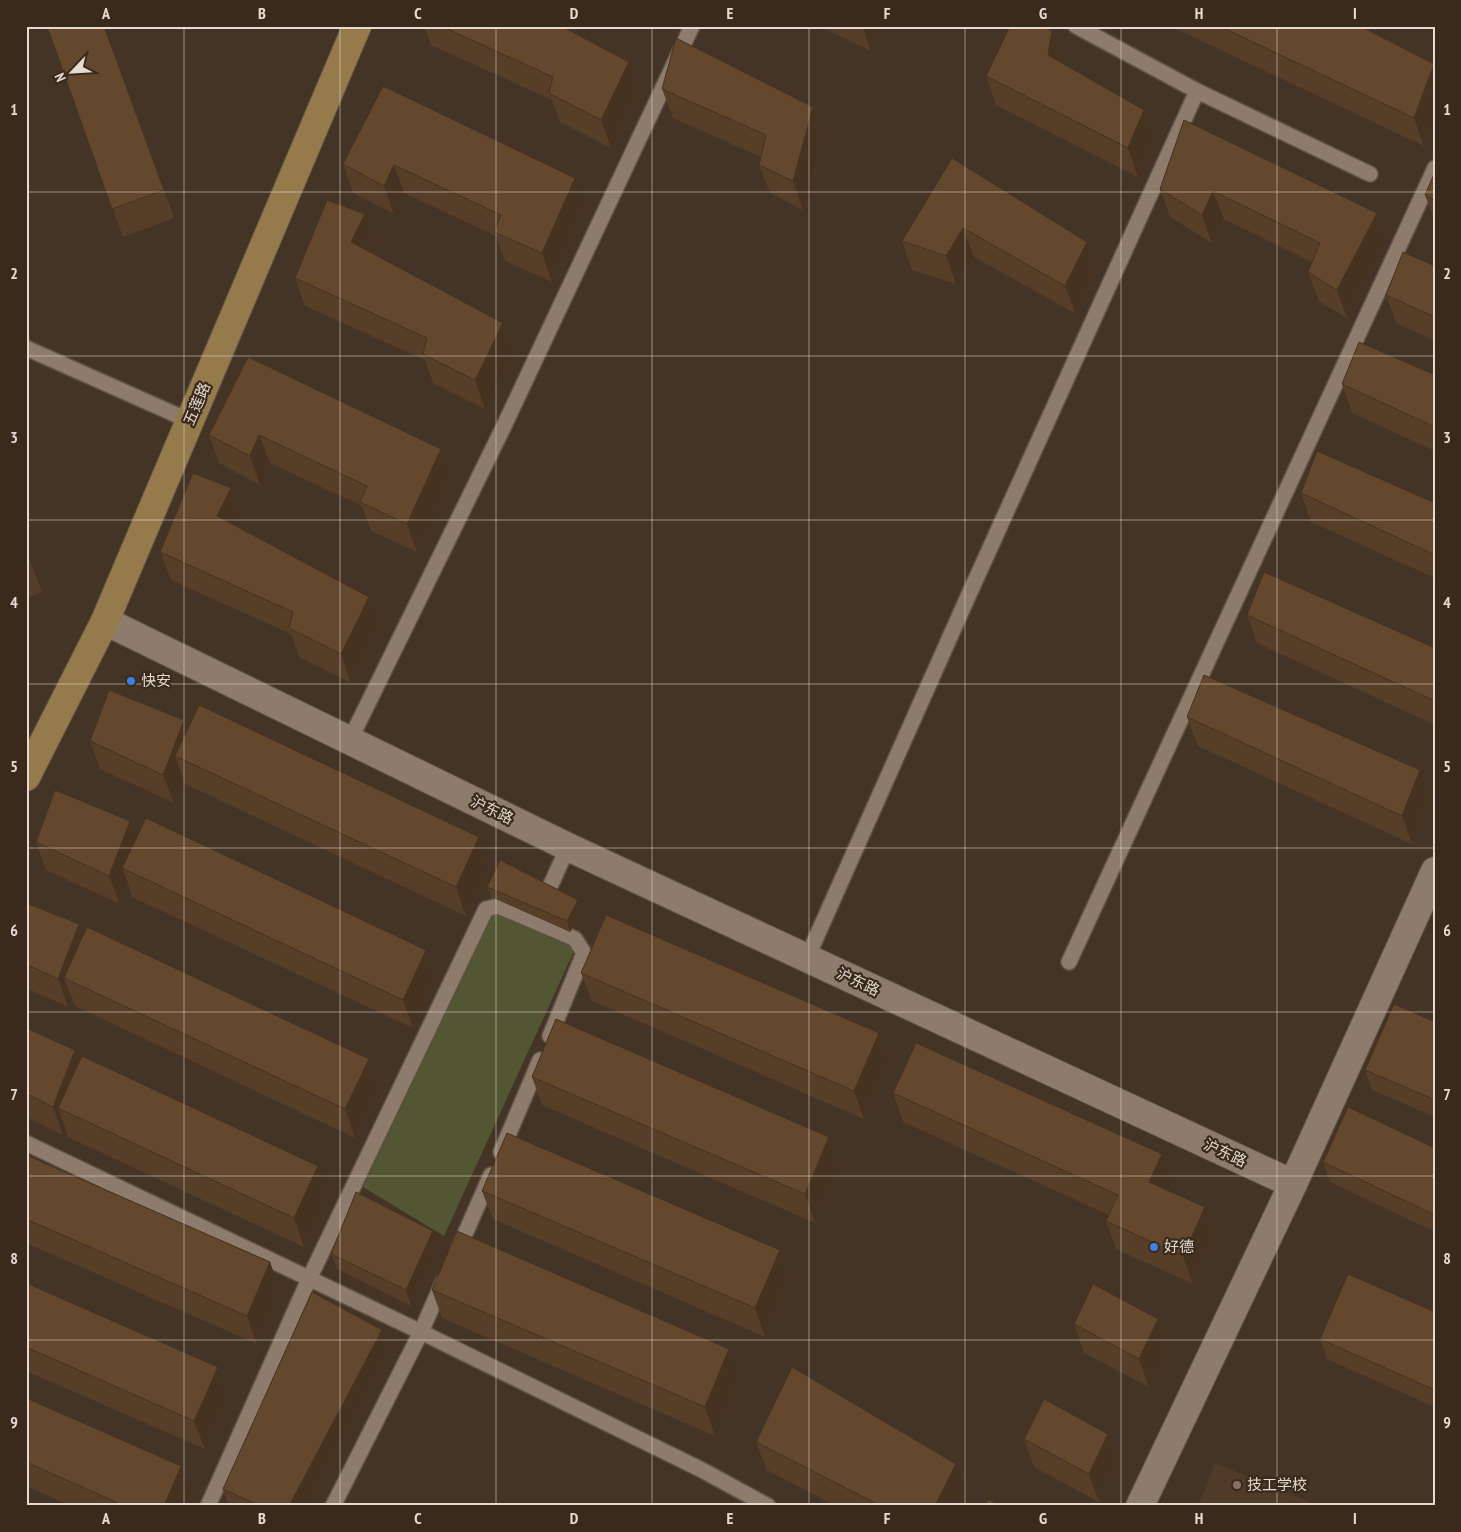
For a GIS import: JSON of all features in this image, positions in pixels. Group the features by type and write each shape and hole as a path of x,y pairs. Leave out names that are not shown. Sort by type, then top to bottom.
{"street":[{"name":"五莲路","path":"26,778 105,621 357,26"},
{"name":"沪东路","path":"105,621 568,847 1293,1184"},
{"path":"1140,1506 1293,1184 1435,871"}],"lane":[{"path":"350,740 503,428 692,26"},
{"path":"1076,26 1197,91 1370,174"},
{"path":"807,958 1197,91"},
{"path":"1069,962 1435,168"},
{"path":"26,348 190,421"},
{"path":"534,922 568,847"},
{"path":"208,1506 309,1279 486,909 498,906 575,940 584,953 492,1174 420,1332 333,1506"},
{"path":"26,1143 420,1332 702,1470 768,1506"}],"shaded area":[{"name":"技工学校","path":"1215,1463 1319,1506 1198,1506"}],"green space":[{"path":"494,912 575,949 444,1236 363,1187"}],"building":[{"path":"47,26 104,26 164,190 112,209"},
{"path":"441,26 561,26 629,62 601,120 549,93 553,77"},
{"path":"1010,26 1042,26 1052,31 1048,55 1144,110 1128,148 986,76"},
{"path":"1219,26 1360,26 1434,64 1414,118"},
{"path":"676,38 813,107 793,181 759,165 766,135 662,89"},
{"path":"383,86 575,178 542,253 494,232 501,215 394,165 384,186 343,164"},
{"path":"1184,120 1377,213 1337,290 1308,272 1320,243 1213,191 1202,215 1160,189"},
{"path":"952,158 1087,242 1065,286 963,228 946,256 902,241"},
{"path":"1435,172 1435,200 1425,195"},
{"path":"327,200 365,214 351,242 503,323 475,380 423,354 427,338 295,278"},
{"path":"1403,252 1435,266 1435,317 1386,295"},
{"path":"1359,342 1435,375 1435,427 1342,384"},
{"path":"248,357 441,449 407,524 360,502 367,486 259,435 250,456 209,435"},
{"path":"1317,451 1435,503 1435,555 1301,493"},
{"path":"193,473 231,488 217,516 369,597 341,654 289,628 293,612 160,552"},
{"path":"26,551 31,563 26,565"},
{"path":"1264,572 1435,648 1435,701 1247,615"},
{"path":"1204,675 1420,770 1402,816 1187,717"},
{"path":"109,690 184,720 163,775 90,741"},
{"path":"199,705 479,837 456,887 175,756"},
{"path":"55,790 130,821 109,876 36,842"},
{"path":"146,818 426,950 403,1000 122,868"},
{"path":"500,860 578,900 567,921 487,887"},
{"path":"26,903 79,924 58,979 26,964"},
{"path":"606,915 879,1033 854,1091 581,973"},
{"path":"87,927 369,1059 345,1109 64,978"},
{"path":"1394,1004 1435,1022 1435,1100 1365,1070"},
{"path":"556,1019 829,1137 805,1194 532,1077"},
{"path":"26,1028 75,1050 53,1107 26,1093"},
{"path":"916,1043 1162,1154 1149,1182 1205,1207 1183,1256 1106,1221 1118,1195 893,1093"},
{"path":"82,1056 318,1166 294,1218 58,1108"},
{"path":"1348,1107 1435,1148 1435,1215 1323,1162"},
{"path":"507,1133 780,1250 755,1308 482,1191"},
{"path":"26,1155 270,1262 247,1316 26,1219"},
{"path":"356,1192 433,1231 406,1290 331,1254"},
{"path":"457,1231 729,1349 705,1407 432,1290"},
{"path":"1348,1274 1435,1312 1435,1390 1320,1339"},
{"path":"26,1283 218,1367 194,1421 26,1347"},
{"path":"1093,1284 1158,1319 1139,1359 1074,1324"},
{"path":"312,1292 382,1330 289,1506 260,1506 223,1489"},
{"path":"792,1367 956,1464 935,1506 881,1506 756,1442"},
{"path":"26,1398 181,1466 164,1506 125,1506 26,1462"},
{"path":"1044,1399 1108,1434 1089,1474 1024,1439"},
{"path":"988,1499 1001,1506 985,1506"}],"place":[{"name":"快安","path":"131,681"},
{"name":"好德","path":"1154,1247"},
{"name":"技工学校","path":"1237,1485"}]}
